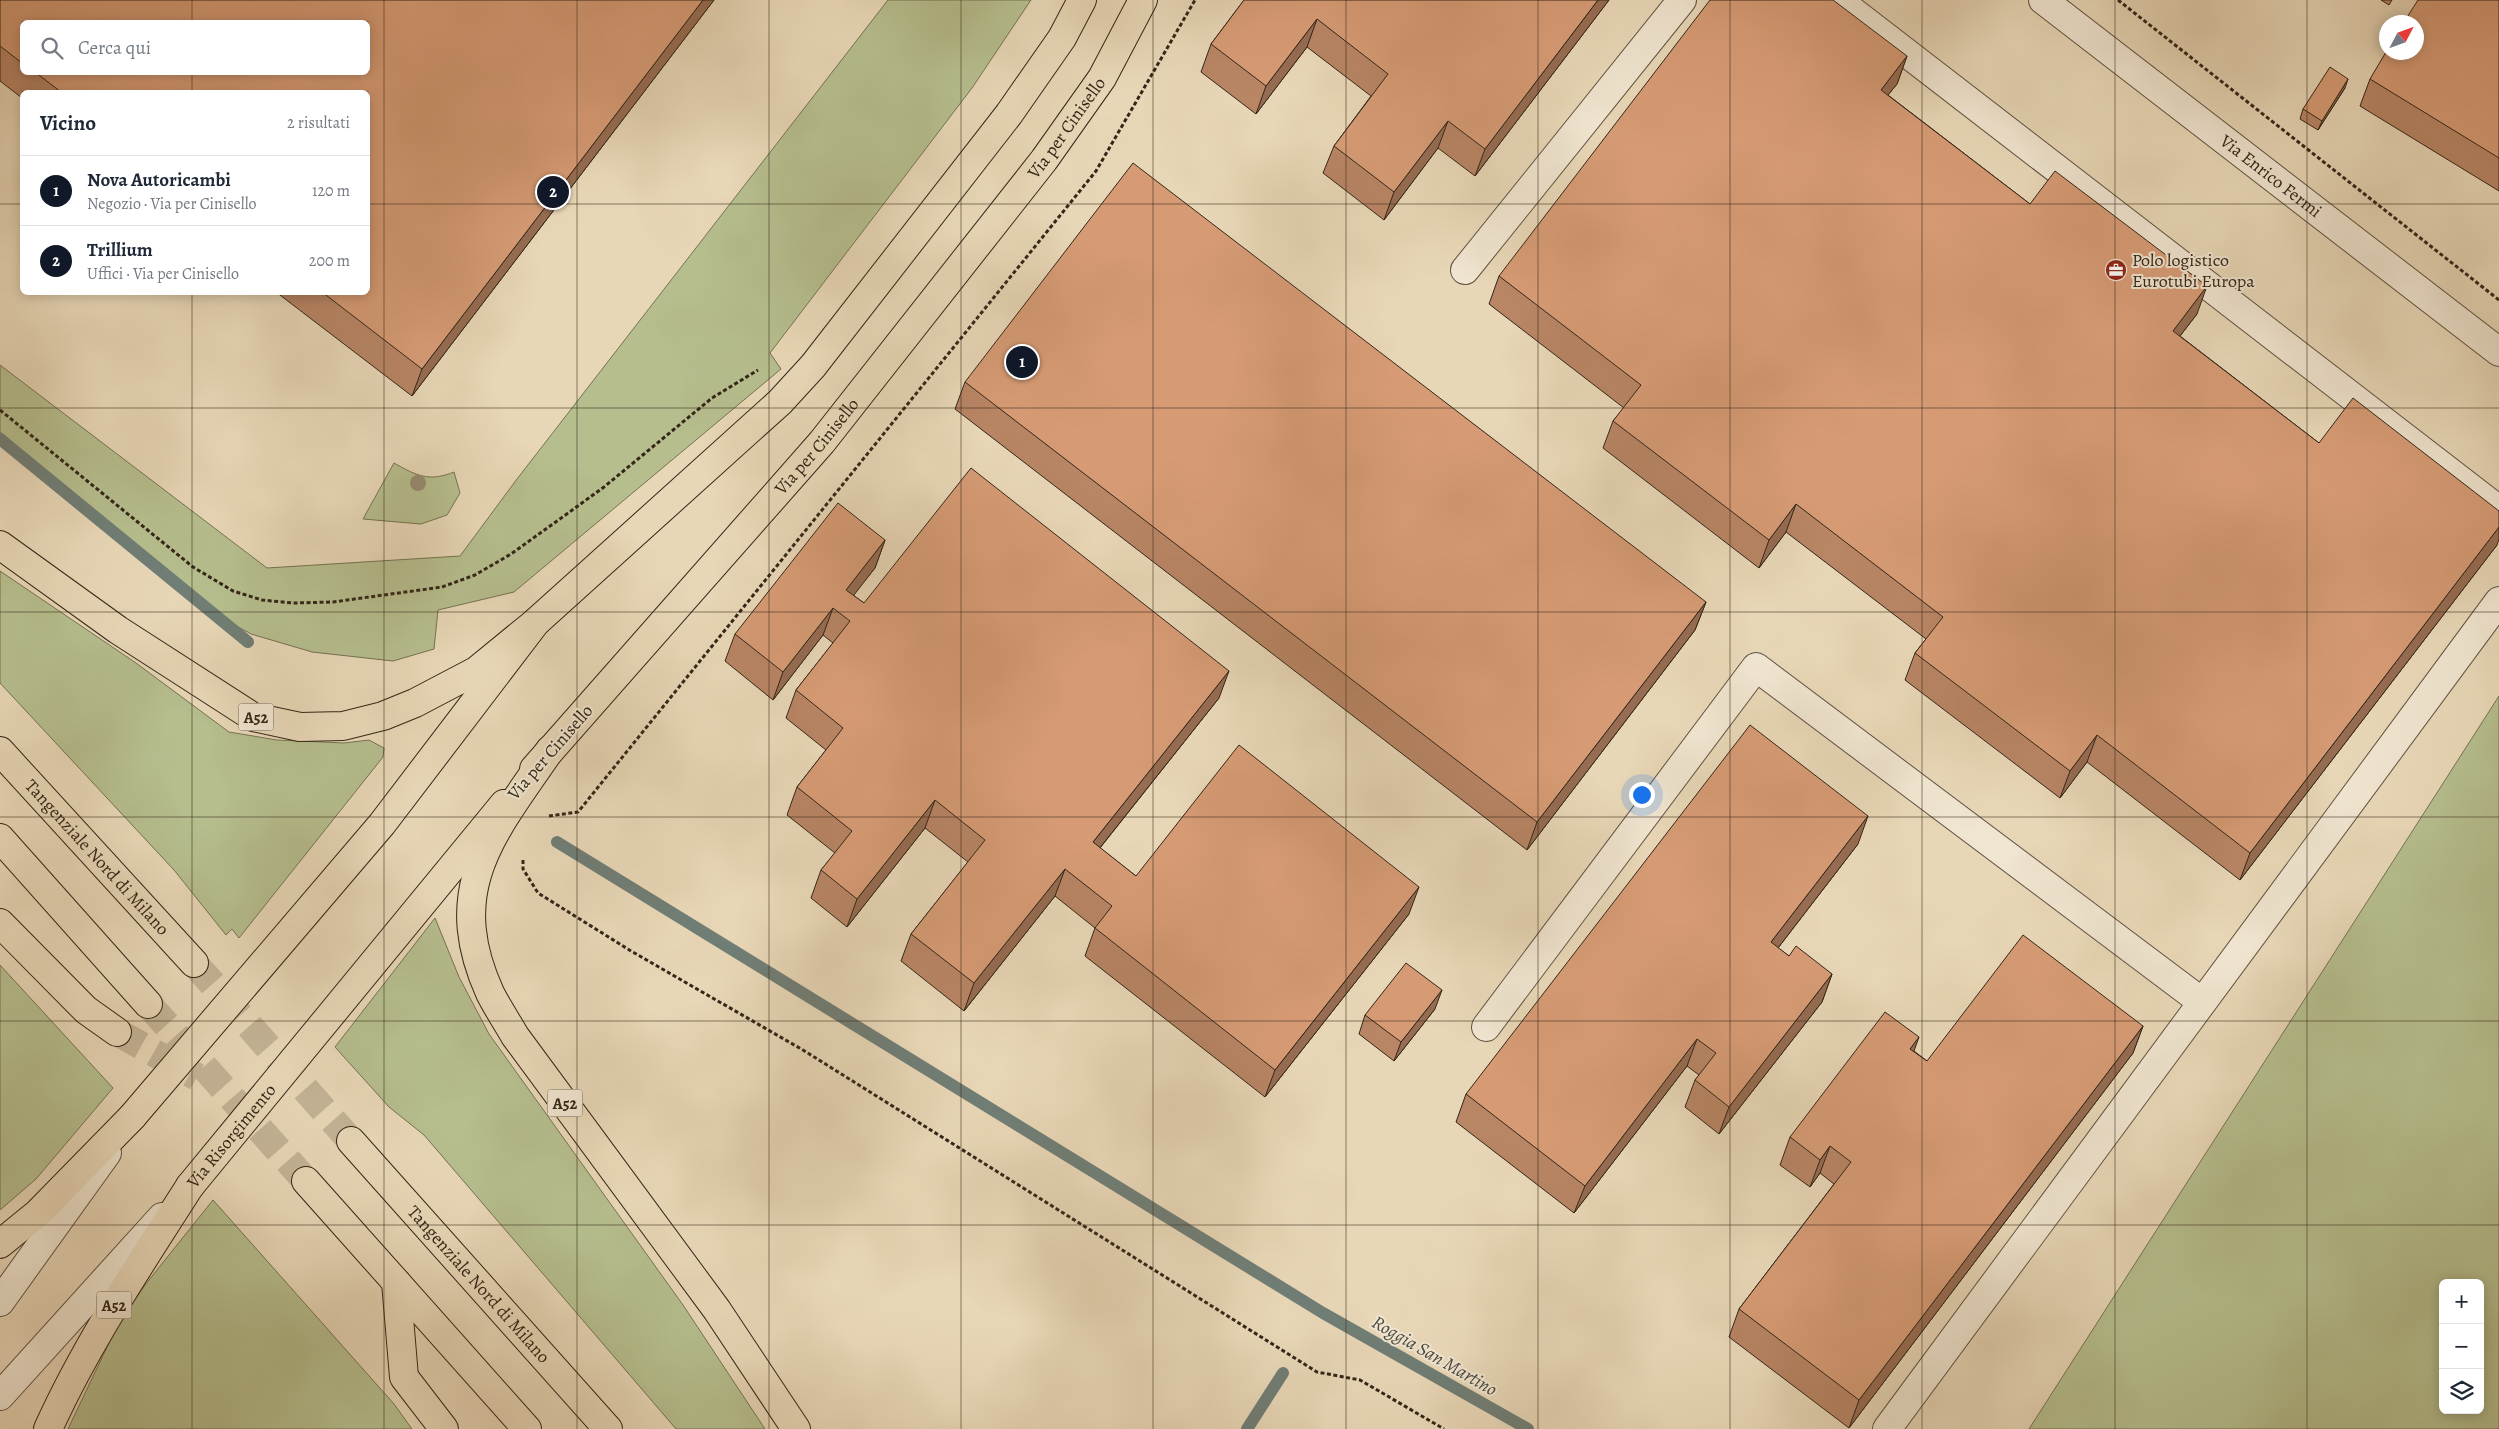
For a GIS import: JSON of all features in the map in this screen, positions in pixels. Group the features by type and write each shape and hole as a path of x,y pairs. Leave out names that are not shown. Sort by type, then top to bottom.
{"main road":[{"path":"0,1244 38,1213 132,1117 382,824 536,622 780,402 806,373 1009,114 1062,38 1082,0"},
{"name":"Via per Cinisello","path":"452,865 550,750 822,442 1044,160 1102,78 1143,0"},
{"name":"A52","path":"0,545 118,630 253,717 300,727 343,726 383,716 415,703 476,671 536,622"},
{"name":"A52","path":"550,750 493,835 473,882 470,908 475,946 490,992 515,1036 717,1310 796,1429"},
{"name":"Tangenziale Nord di Milano","path":"0,751 194,963"},
{"path":"0,838 148,1004"},
{"name":"Via Risorgimento","path":"190,1186 452,865"},
{"path":"0,923 86,1010 117,1032"},
{"name":"Tangenziale Nord di Milano","path":"351,1140 608,1429"},
{"path":"306,1181 527,1429"},
{"name":"A52","path":"48,1429 78,1365 118,1298 190,1186"},
{"path":"396,1282 404,1377 444,1429"}],"street":[{"path":"1465,270 1682,0"},
{"path":"1838,0 2499,510"},
{"name":"Via Enrico Fermi","path":"2043,0 2499,352"},
{"path":"1887,1429 2499,601"},
{"path":"1486,1027 1756,667 2202,1002"},
{"path":"0,1302 54,1230 132,1117"},
{"name":"Via Risorgimento","path":"0,1396 190,1186"}],"path":[{"path":"543,821 549,816 578,812 1096,171 1195,0"},
{"path":"2118,0 2499,300"},
{"path":"0,410 193,567 233,591 262,600 293,603 333,602 442,587 475,575 511,554 556,522 604,487 712,398 759,369"},
{"path":"522,855 523,869 538,893 614,941 803,1050 1317,1372 1360,1380 1444,1429"}],"green space":[{"path":"888,0 1031,0 972,88 770,353 781,369 514,592 438,610 434,649 393,661 312,652 251,634 233,624 0,432 0,365 267,568 460,556 517,479"},
{"path":"394,463 423,476 437,477 454,472 460,493 447,515 421,524 363,519"},
{"path":"0,571 136,663 229,732 277,740 344,743 369,740 384,748 383,757 239,938 232,929 226,935 174,870 0,683"},
{"path":"2499,696 2499,1429 2029,1429"},
{"path":"435,918 459,977 489,1034 683,1305 765,1429 676,1429 424,1135 389,1107 335,1047"},
{"path":"0,965 113,1088 36,1179 0,1210"},
{"path":"213,1200 394,1404 412,1429 68,1429 117,1326 145,1285"}],"building":[{"path":"0,0 703,0 422,369 326,295 370,295 370,90 58,90 39,75 370,75 370,20 20,20 20,61 0,46"},
{"path":"1244,0 1598,0 1485,149 1448,121 1394,192 1334,146 1388,74 1317,19 1266,86 1211,44"},
{"path":"1710,0 1833,0 1907,56 1881,90 2030,204 2055,171 2207,286 2173,331 2319,443 2353,398 2499,511 2499,527 2250,853 2097,735 2070,771 1915,653 1943,617 1796,504 1769,540 1613,421 1641,385 1499,276"},
{"path":"2418,0 2499,0 2499,158 2370,79 2381,60 2424,60 2424,15 2408,15"},
{"path":"2330,67 2348,79 2322,121 2303,109"},
{"path":"1133,163 1706,602 1537,822 965,382"},
{"path":"971,468 1229,671 1093,842 1136,876 1239,745 1419,887 1275,1070 1095,928 1112,906 1065,869 974,983 911,934 985,840 935,800 857,899 821,870 852,831 797,787 843,728 796,690 850,621 833,608 783,672 735,634 838,503 885,540 846,590 864,603"},
{"path":"1750,725 1868,816 1771,942 1789,956 1796,946 1832,974 1729,1107 1695,1080 1716,1053 1697,1039 1585,1186 1466,1094"},
{"path":"2023,935 2143,1026 1859,1400 1739,1309 1851,1162 1830,1146 1820,1160 1790,1137 1885,1012 1919,1037 1910,1049 1927,1061"},
{"path":"1406,963 1442,990 1401,1042 1365,1015"}],"waterway":[{"path":"0,439 248,642"},
{"name":"Roggia San Martino","path":"557,842 1323,1313 1528,1429"},
{"path":"1247,1429 1283,1373"}],"tunnel":[{"path":"194,963 351,1141"},
{"path":"148,1004 306,1181"},
{"path":"117,1032 197,1077"}],"place":[{"name":"Trillium","path":"553,192"},
{"name":"Polo logistico Eurotubi Europa","path":"2116,270"},
{"name":"Nova Autoricambi","path":"1022,362"}]}
